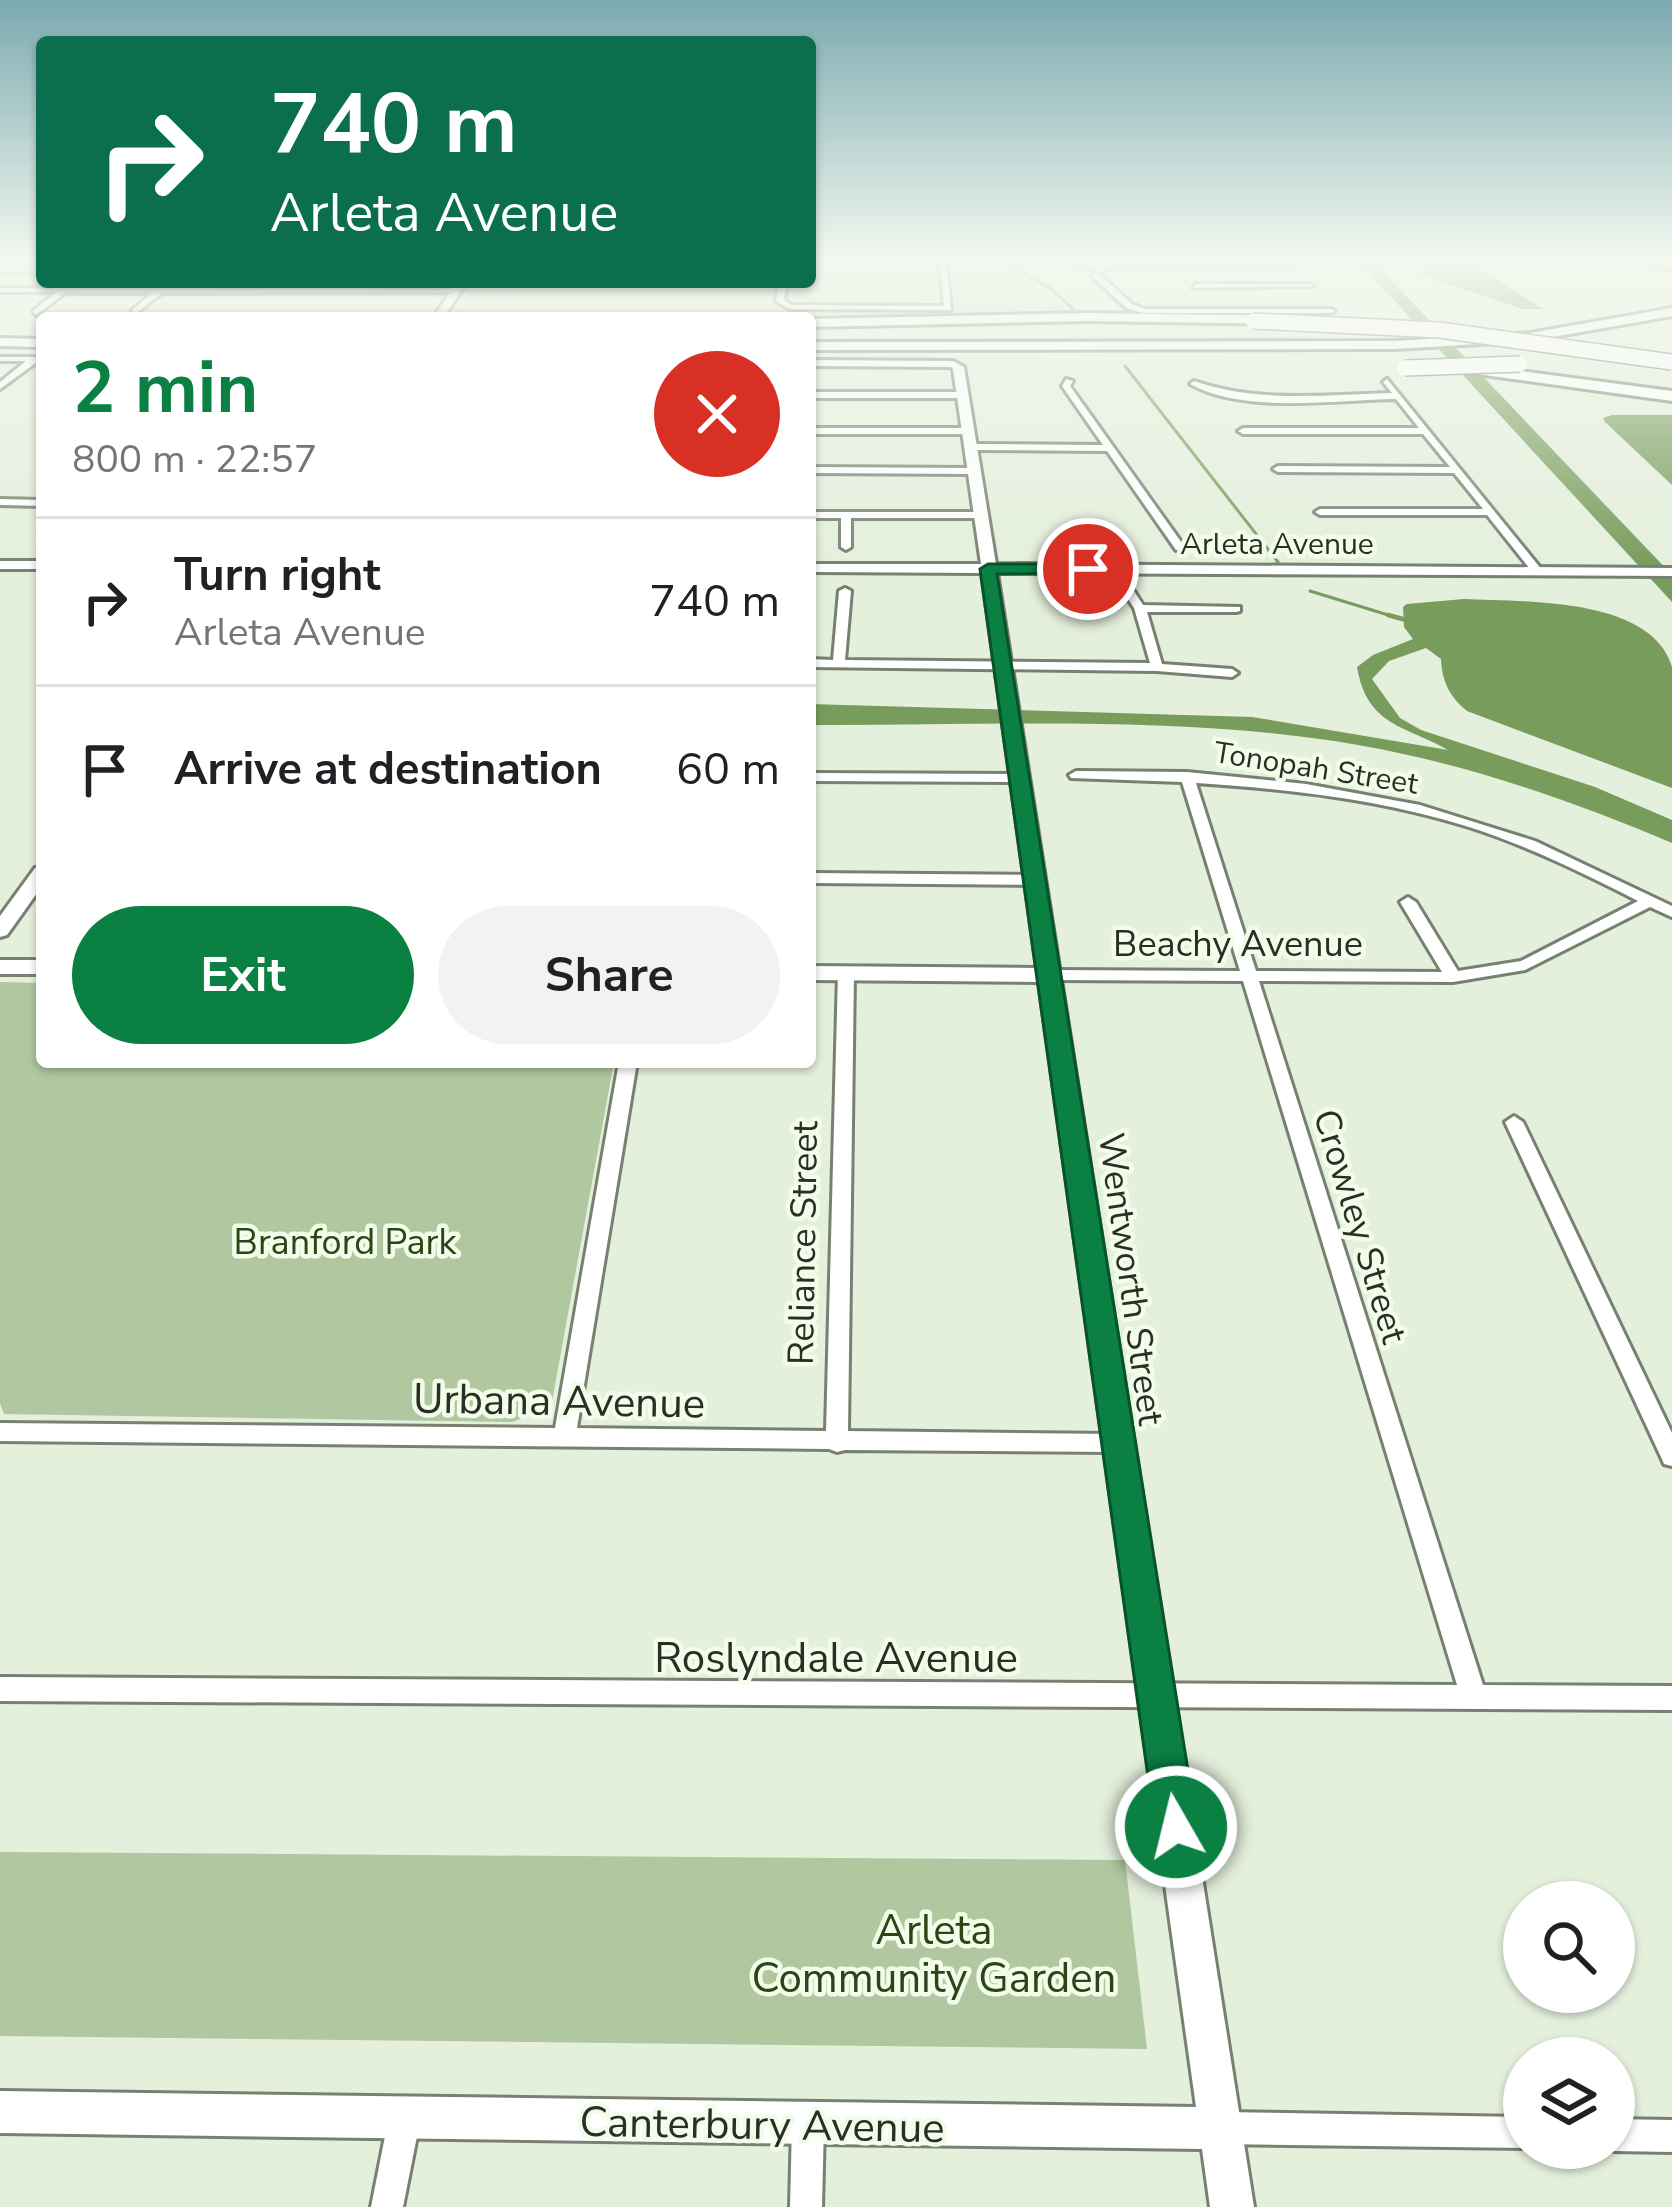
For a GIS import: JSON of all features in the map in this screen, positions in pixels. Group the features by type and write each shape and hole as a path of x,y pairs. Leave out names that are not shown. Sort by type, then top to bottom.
{"highway":[{"path":"1234,361 1305,364"},
{"path":"1352,361 1483,370 1672,396"},
{"path":"1383,374 1405,368 1536,361"},
{"path":"1563,361 1672,379"}],"street":[{"path":"0,386 26,361"},
{"path":"933,361 953,364"},
{"name":"Wentworth Street","path":"953,364 958,367 981,515 1232,2207"},
{"path":"1383,374 1538,572"},
{"path":"1069,381 1066,386 1180,548"},
{"path":"1194,384 1208,392 1238,396 1399,396"},
{"path":"816,394 962,395"},
{"path":"1243,430 1426,431"},
{"path":"816,431 1108,448"},
{"path":"1278,469 1457,470"},
{"path":"816,470 973,471"},
{"path":"0,502 36,502"},
{"path":"1320,512 1491,512"},
{"path":"816,514 981,515"},
{"path":"846,515 846,548"},
{"path":"0,565 36,565"},
{"name":"Arleta Avenue","path":"816,568 1672,572"},
{"path":"839,663 845,591"},
{"path":"1130,593 1140,608 1157,667"},
{"path":"1140,608 1236,609"},
{"path":"816,663 1157,667 1232,673"},
{"name":"Tonopah Street","path":"1076,775 1275,782 1395,802 1530,844 1672,912"},
{"name":"Crowley Street","path":"1186,776 1473,1695"},
{"path":"816,777 1017,778"},
{"path":"816,878 1033,880"},
{"path":"0,931 36,880"},
{"name":"Beachy Avenue","path":"816,973 1453,977 1525,965 1650,901"},
{"path":"1408,902 1453,977"},
{"path":"0,967 36,967"},
{"name":"Reliance Street","path":"837,1443 846,973"},
{"path":"564,1439 627,1068"},
{"path":"1514,1122 1672,1457"},
{"name":"Urbana Avenue","path":"0,1432 1116,1443"},
{"name":"Roslyndale Avenue","path":"0,1689 1672,1698"},
{"name":"Canterbury Avenue","path":"0,2112 1503,2133"},
{"path":"388,2207 404,2121"},
{"path":"806,2207 808,2124"},
{"path":"1635,2135 1672,2136"}],"green space":[{"name":"Branford Park","path":"0,982 36,983 36,1068 613,1068 551,1407 513,1422 4,1414 0,1403"},
{"name":"Arleta Community Garden","path":"0,1852 1125,1860 1147,2049 0,2036"}],"shaded area":[{"path":"1450,361 1468,361 1672,575 1672,602"},
{"path":"1672,415 1672,485 1605,422 1603,418"},
{"path":"1464,599 1582,607 1639,627 1660,644 1672,667 1672,788 1467,711 1448,688 1441,659 1426,648 1389,661 1372,679 1400,718 1421,730 1595,787 1672,820 1672,843 1478,773 1399,753 1290,735 1153,725 816,725 816,704 1252,717 1448,750 1391,722 1362,687 1357,667 1413,639 1404,627 1407,604"}],"waterway":[{"path":"1125,366 1278,562"},
{"path":"1310,591 1390,616"},
{"path":"1390,616 1410,621"},
{"path":"1390,616 1398,618"}],"route":[{"path":"1088,569 988,569 1176,1827"}]}
